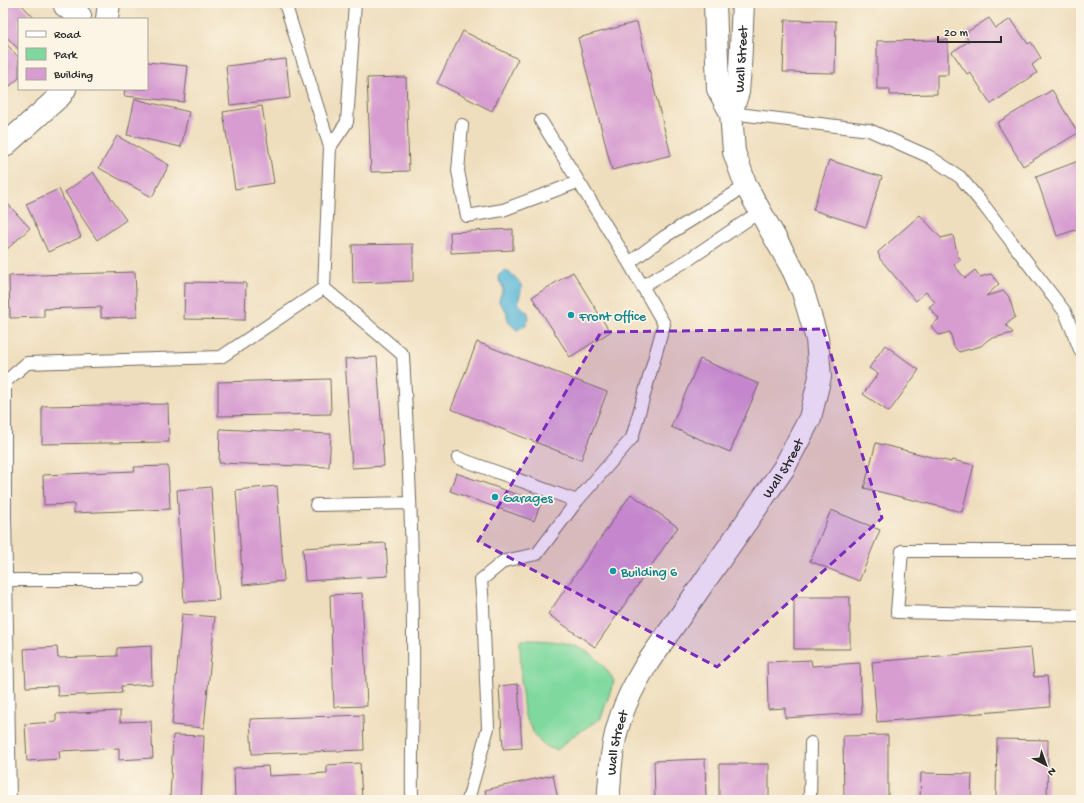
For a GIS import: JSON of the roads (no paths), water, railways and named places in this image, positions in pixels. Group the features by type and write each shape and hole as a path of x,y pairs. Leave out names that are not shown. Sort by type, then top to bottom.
{"street":[{"path":"107,18 110,3"},
{"name":"Wall Street","path":"715,3 718,89 731,114"},
{"name":"Wall Street","path":"609,800 612,751 617,728 624,706 634,685 646,665 784,468 810,418 820,377 817,339 809,310 793,270 759,212 746,186 734,152 731,114 738,92 743,3"},
{"path":"3,148 61,95 64,90"}],"lane":[{"path":"285,3 330,147 324,288"},
{"path":"330,147 347,122 355,3"},
{"path":"731,114 869,130 930,157 960,177 985,207 1065,312 1081,352"},
{"path":"468,800 488,728 481,580 504,560 537,554 577,501 632,438 664,324 629,263 541,121"},
{"path":"462,125 458,171 467,216 503,210 578,182"},
{"path":"629,263 664,237 746,186"},
{"path":"642,286 688,260 759,212"},
{"path":"324,288 403,355 410,503 414,636 411,746 412,800"},
{"path":"10,800 6,580 5,382 27,363 221,357 324,288"},
{"path":"458,458 577,501"},
{"path":"316,505 410,503"},
{"path":"1081,551 902,551 898,612 1081,616"},
{"path":"6,580 138,580"},
{"path":"810,800 811,743"}],"water":[{"path":"504,270 513,275 522,287 518,303 528,313 529,319 525,326 517,330 509,322 507,312 499,302 503,289 498,276"}],"place":[{"name":"Front Office","path":"571,315"},
{"name":"Garages","path":"495,497"},
{"name":"Building 6","path":"613,571"}]}
